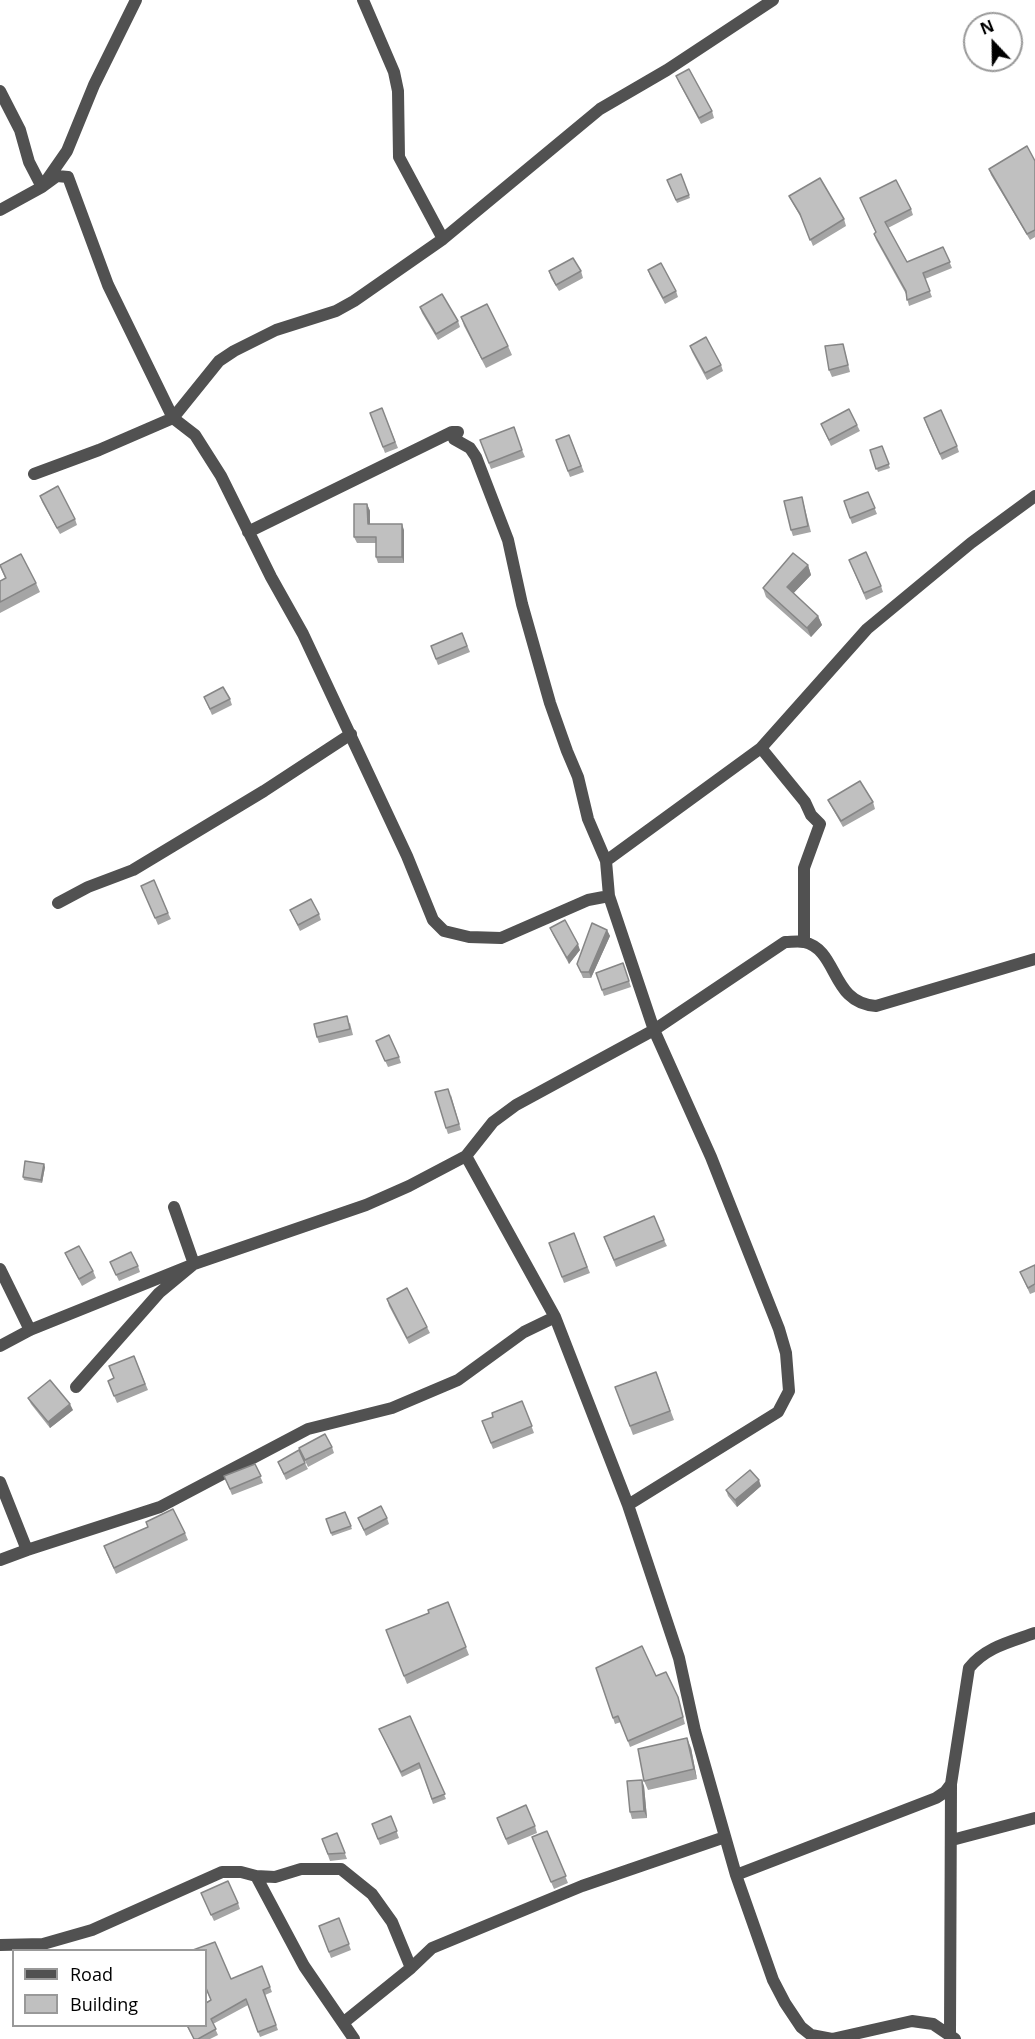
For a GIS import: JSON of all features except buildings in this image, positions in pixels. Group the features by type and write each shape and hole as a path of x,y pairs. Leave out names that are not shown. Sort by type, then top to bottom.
{"street":[{"path":"42,187 67,151 94,85 136,0"},
{"path":"363,0 394,72 398,91 399,157 442,239"},
{"path":"34,474 99,450 173,418 219,361 276,330 336,311 442,239 600,109 667,70 773,0"},
{"path":"0,91 20,130 29,162 42,187"},
{"path":"0,210 57,176 68,177 108,285 173,418 195,435 220,476 303,634 407,855 433,920 444,931 469,937 501,938 588,900 609,896"},
{"path":"248,532 452,432 458,432 454,439 471,448 476,457 508,540 522,604 550,703 578,777 588,819 606,861 609,896 654,1030 711,1157 786,1353 789,1391 778,1412 628,1505"},
{"path":"606,861 761,748 867,629 971,543 1035,497"},
{"path":"58,903 88,887 133,870 264,791 351,734"},
{"path":"761,748 805,802 811,815 819,824 804,868 804,942"},
{"path":"0,1346 30,1330 194,1264 366,1205 410,1186 466,1156 493,1122 505,1113 654,1030 785,942 804,942 820,950 846,993 855,1001 876,1006 1035,959"},
{"path":"466,1156 555,1317 628,1505 679,1658 695,1731 736,1875 773,1980 801,2027 811,2035 832,2039 912,2021 933,2025 953,2037"},
{"path":"174,1207 194,1264"},
{"path":"76,1387 159,1293 194,1264"},
{"path":"0,1269 30,1330"},
{"path":"0,1560 160,1507 308,1430 392,1407 458,1380 525,1332 555,1317"},
{"path":"0,1482 27,1550"},
{"path":"953,2037 951,1784 969,1668 977,1657 989,1649 1035,1633"},
{"path":"736,1875 936,1798 951,1784"},
{"path":"952,1840 1035,1818"},
{"path":"343,2023 432,1948 582,1886 725,1837"},
{"path":"0,1945 43,1944 92,1930 222,1872 275,1877 301,1869 341,1869 372,1894 392,1922 411,1968"},
{"path":"256,1876 304,1966 354,2039"}]}
